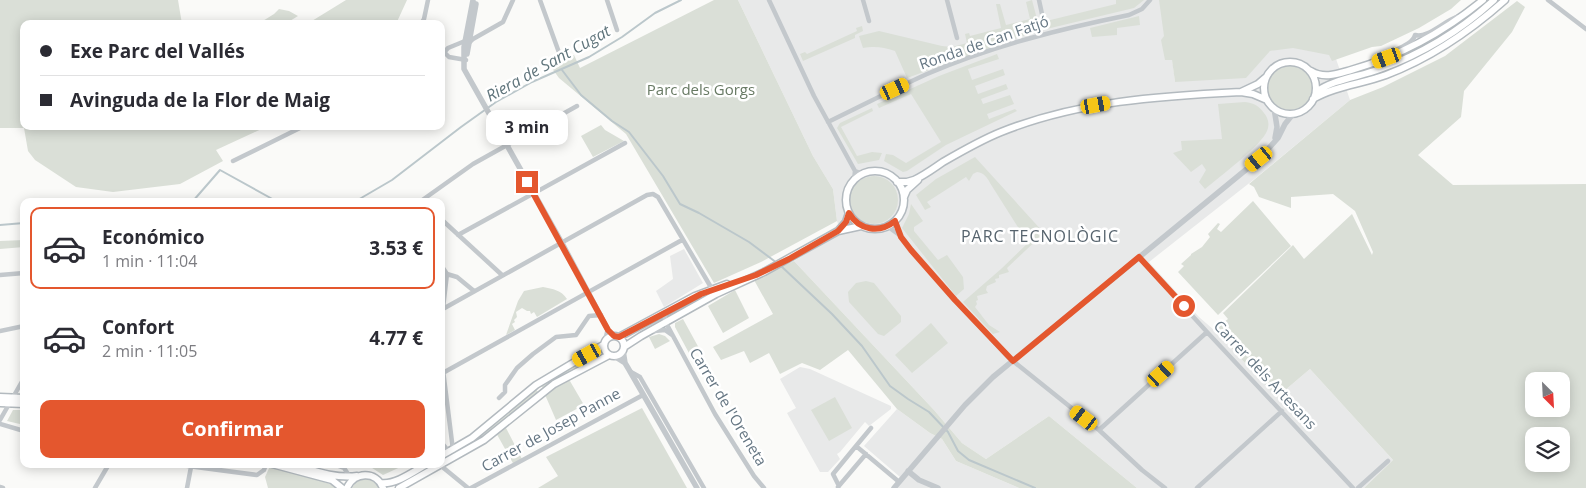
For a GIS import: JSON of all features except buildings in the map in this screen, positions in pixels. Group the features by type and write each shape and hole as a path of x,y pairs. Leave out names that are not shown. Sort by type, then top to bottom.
{"main road":[{"path":"1241,92 1258,84 1274,67 1286,61 1300,63 1310,71 1322,76 1336,74 1376,62 1421,42 1463,16 1482,0"},
{"path":"1314,96 1344,88 1434,44 1466,23 1494,0"},
{"path":"838,231 861,226 875,229 887,226 895,221 902,210 904,197 908,189 922,176 955,155 986,139 1027,122 1066,111 1119,101 1241,92 1253,94 1266,100 1274,108 1284,113 1293,114 1306,108 1314,96 1329,84 1367,77 1414,63 1442,48 1471,28 1505,0"},
{"path":"1310,71 1315,81 1314,96"},
{"path":"1266,77 1263,89 1266,100"},
{"path":"861,226 849,213 846,197 854,181 863,174 881,172 890,176 897,182 904,197"},
{"path":"897,182 907,182 922,176"},
{"path":"604,342 605,352 611,355 618,355 623,348 665,321 827,238 838,231 846,222 849,213"},
{"path":"445,453 483,430 536,385 604,342 665,313 695,296 756,275"},
{"path":"616,337 623,342 623,348"},
{"path":"445,462 484,440 554,384 611,355"},
{"path":"0,397 20,403"},
{"path":"0,403 20,399"},
{"path":"450,450 463,450 484,440"},
{"path":"445,457 450,450"},
{"path":"287,468 332,480 342,488"},
{"path":"304,468 337,477 369,475 375,477 382,486 419,468"},
{"path":"399,488 434,468"},
{"path":"347,488 353,477"}],"street":[{"path":"423,20 428,0"},
{"path":"475,0 464,60 468,74 608,330 616,337"},
{"path":"445,51 448,48 473,39 503,22 513,0"},
{"path":"540,0 561,58"},
{"path":"607,0 617,30"},
{"path":"769,0 828,122 855,171 854,181"},
{"path":"863,0 869,21"},
{"path":"947,0 957,38"},
{"path":"1038,0 1042,14"},
{"name":"Ronda de Can Fatjó","path":"828,122 919,78 951,65 1031,38 1129,15 1142,9 1150,0"},
{"path":"1548,0 1586,29"},
{"path":"445,54 464,60"},
{"path":"425,198 473,164 577,106"},
{"path":"1274,108 1277,127 1275,141"},
{"path":"894,488 910,473 938,435 981,388 1259,159 1278,138 1293,114"},
{"path":"233,161 296,130"},
{"path":"458,235 625,144"},
{"path":"855,171 863,174"},
{"path":"445,307 646,195 653,194 658,197 712,290"},
{"path":"895,221 901,237"},
{"path":"445,224 502,275"},
{"path":"887,226 901,237 955,300 1013,361 1099,430 1164,488"},
{"path":"445,372 682,240"},
{"name":"Carrer dels Artesans","path":"1139,257 1353,488"},
{"path":"445,271 447,274 457,277 474,291"},
{"path":"0,275 20,273"},
{"path":"445,288 447,274"},
{"name":"Carrer de l'Oreneta","path":"665,313 665,321 715,414 754,476 764,488"},
{"path":"499,398 505,392 505,385 517,368 533,354 556,337 576,336 590,316 601,315"},
{"path":"0,331 20,327"},
{"path":"604,342 608,330"},
{"name":"Carrer de l'Oreneta","path":"641,336 657,330 665,330 673,336"},
{"path":"1099,430 1207,332"},
{"path":"623,348 625,363 629,371 696,488"},
{"path":"611,355 625,363"},
{"path":"629,371 640,376 704,488"},
{"path":"0,420 20,385"},
{"path":"445,395 450,450"},
{"name":"Carrer de Josep Panne","path":"470,488 643,395"},
{"path":"1197,488 1282,411"},
{"path":"0,424 20,429"},
{"path":"866,454 838,487 833,474 872,428"},
{"path":"445,446 450,450"},
{"path":"856,446 900,481"},
{"path":"1358,488 1388,461"},
{"path":"95,488 108,468"},
{"path":"187,488 191,468"},
{"path":"199,468 257,475 265,468"},
{"path":"344,468 353,477"},
{"path":"443,468 470,488"},
{"path":"910,473 919,480 938,488"}],"shaded area":[{"path":"738,0 1165,0 1175,82 1297,44 1333,50 1350,100 1257,177 1149,262 1199,317 1214,330 1277,397 1310,369 1393,460 1364,488 1137,488 1049,416 986,459 962,443 934,410 794,261 841,233 837,221 833,189 813,156"},
{"path":"684,249 703,283 664,307 656,291 673,279 670,256"},
{"path":"800,367 810,369 891,406 891,409 869,426 865,422 837,454 840,459 828,472 820,472 787,413 796,408 780,379"},
{"path":"897,409 930,433 942,439 956,461 1019,488 891,488 900,477 864,446"}],"green space":[{"path":"0,0 178,0 181,20 20,20 20,128 0,128"},
{"path":"346,0 407,0 398,20 314,20"},
{"name":"Parc dels Gorgs","path":"714,0 738,0 813,156 833,189 837,221 761,262 714,283 626,134 559,78 551,67 574,55 580,68"},
{"path":"1032,0 1038,23 1116,4 1116,0 1144,0 1134,8 1034,32 907,78 895,51 879,47 863,48 859,36 879,31 952,47 967,43 965,34 969,33 970,36 1001,28 996,4 1000,4 1006,25 1030,19 1026,2"},
{"path":"1159,0 1461,0 1451,9 1419,28 1381,46 1372,47 1332,61 1329,55 1293,48 1270,51 1246,78 1175,82 1172,60 1165,60 1161,40 1164,36"},
{"path":"1517,1 1525,7 1512,32 1464,91 1461,117 1418,155 1453,185 1586,184 1586,488 1364,488 1393,460 1310,369 1277,397 1214,330 1228,319 1223,313 1293,245 1304,259 1352,214 1372,255 1373,252 1355,211 1333,194 1291,197 1291,208 1259,197 1254,187 1249,184 1350,100 1383,87 1445,56"},
{"path":"279,9 289,11 298,16 292,20 264,20"},
{"path":"1139,16 1140,25 1117,28 1117,35 1092,37 1090,28"},
{"path":"862,26 863,31 855,35 855,38 803,61 800,54 805,52 807,54 857,31 856,28"},
{"path":"997,54 999,59 968,69 972,80 1003,69 1005,75 975,86 978,94 1006,84 1008,89 981,99 983,104 1010,95 1014,104 987,114 989,119 1015,109 1017,111 946,145 907,171 903,172 884,161 886,154 893,155 906,163 941,142 911,94 879,108 877,104 939,76"},
{"path":"1286,66 1294,66 1306,72 1312,88 1306,104 1294,110 1286,110 1274,104 1268,92 1268,84 1274,72"},
{"path":"1245,102 1256,105 1264,113 1268,121 1267,131 1249,153 1205,189 1199,182 1206,170 1202,164 1191,172 1173,153 1182,150 1181,141 1222,139 1218,104"},
{"path":"872,108 873,111 841,127 857,156 872,152 882,153 879,160 858,164 837,128 840,123"},
{"path":"601,125 605,130 624,141 593,157 581,136"},
{"path":"24,130 259,130 216,150 223,161 180,184 113,192 76,187 35,160 28,151"},
{"path":"975,157 1044,233 1007,268 1009,272 999,275 999,278 995,279 996,282 987,286 986,290 988,293 977,296 978,300 975,307 989,325 1000,332 993,334 963,302 1028,243 988,179 982,173 977,172 973,174 969,181 966,177 927,202 931,207 925,210 916,195 936,179"},
{"path":"869,176 879,176 888,180 894,186 897,191 897,209 888,220 879,224 869,224 860,220 854,214 850,205 850,195 854,186 860,180"},
{"path":"1253,201 1291,246 1218,315 1178,272 1184,266 1181,264 1202,247 1210,237 1208,234 1218,223 1220,224 1217,229 1221,232"},
{"path":"911,204 923,221 914,227 914,231 938,260 947,255 963,277 964,289 956,296 902,228 909,214"},
{"path":"20,240 20,247 0,249 0,241"},
{"path":"794,261 934,410 962,443 986,459 1049,416 1137,488 1019,488 956,461 942,439 930,433 897,409 848,350 820,370 802,363 780,374 769,353 750,363 744,351 721,360 713,347 773,314 754,280"},
{"path":"866,281 874,283 901,316 901,322 884,336 878,334 849,302 848,292 856,283"},
{"path":"543,287 559,292 567,299 537,317 534,312 531,314 530,311 522,308 516,312 517,317 512,324 515,330 506,335 518,301 524,291"},
{"path":"735,290 749,318 723,333 708,306"},
{"path":"683,319 700,350 690,355 675,327 675,323"},
{"path":"931,323 948,343 912,373 895,355"},
{"path":"659,334 665,336 670,341 655,349 649,337"},
{"path":"596,353 598,357 543,388 540,385"},
{"path":"567,376 584,405 556,420 542,392"},
{"path":"535,388 538,392 490,433 460,448"},
{"path":"835,397 852,428 829,441 811,410"},
{"path":"642,408 687,488 538,488 558,476 546,457"},
{"path":"13,410 20,410 20,424 7,421"},
{"path":"504,424 523,461 514,465 495,431"},
{"path":"269,468 283,468 338,488 268,488 265,477"},
{"path":"372,468 398,468 383,475"},
{"path":"363,479 376,483 379,488 352,488 355,483"}],"waterway":[{"name":"Riera de Sant Cugat","path":"361,198 392,180 496,102 532,82 589,57 622,37 655,13 681,0"},
{"path":"562,70 581,95 612,121 629,132 663,176 680,204 749,242 777,263"},
{"name":"Riera de Sant Cugat","path":"196,198 220,170 271,198"},
{"name":"Riera de Sant Cugat","path":"0,225 20,223"},
{"path":"781,266 832,314 862,346 890,386 929,412 948,432 958,451 969,460 1035,488"}],"district":[{"name":"PARC TECNOLÒGIC","path":"1040,236"}],"route":[{"path":"527,182 608,330 614,336 619,337 695,296 764,272 789,259 838,231 846,222 849,213 858,224 871,229 885,227 895,221 901,237 911,250 1013,361 1139,257 1184,306"}]}
